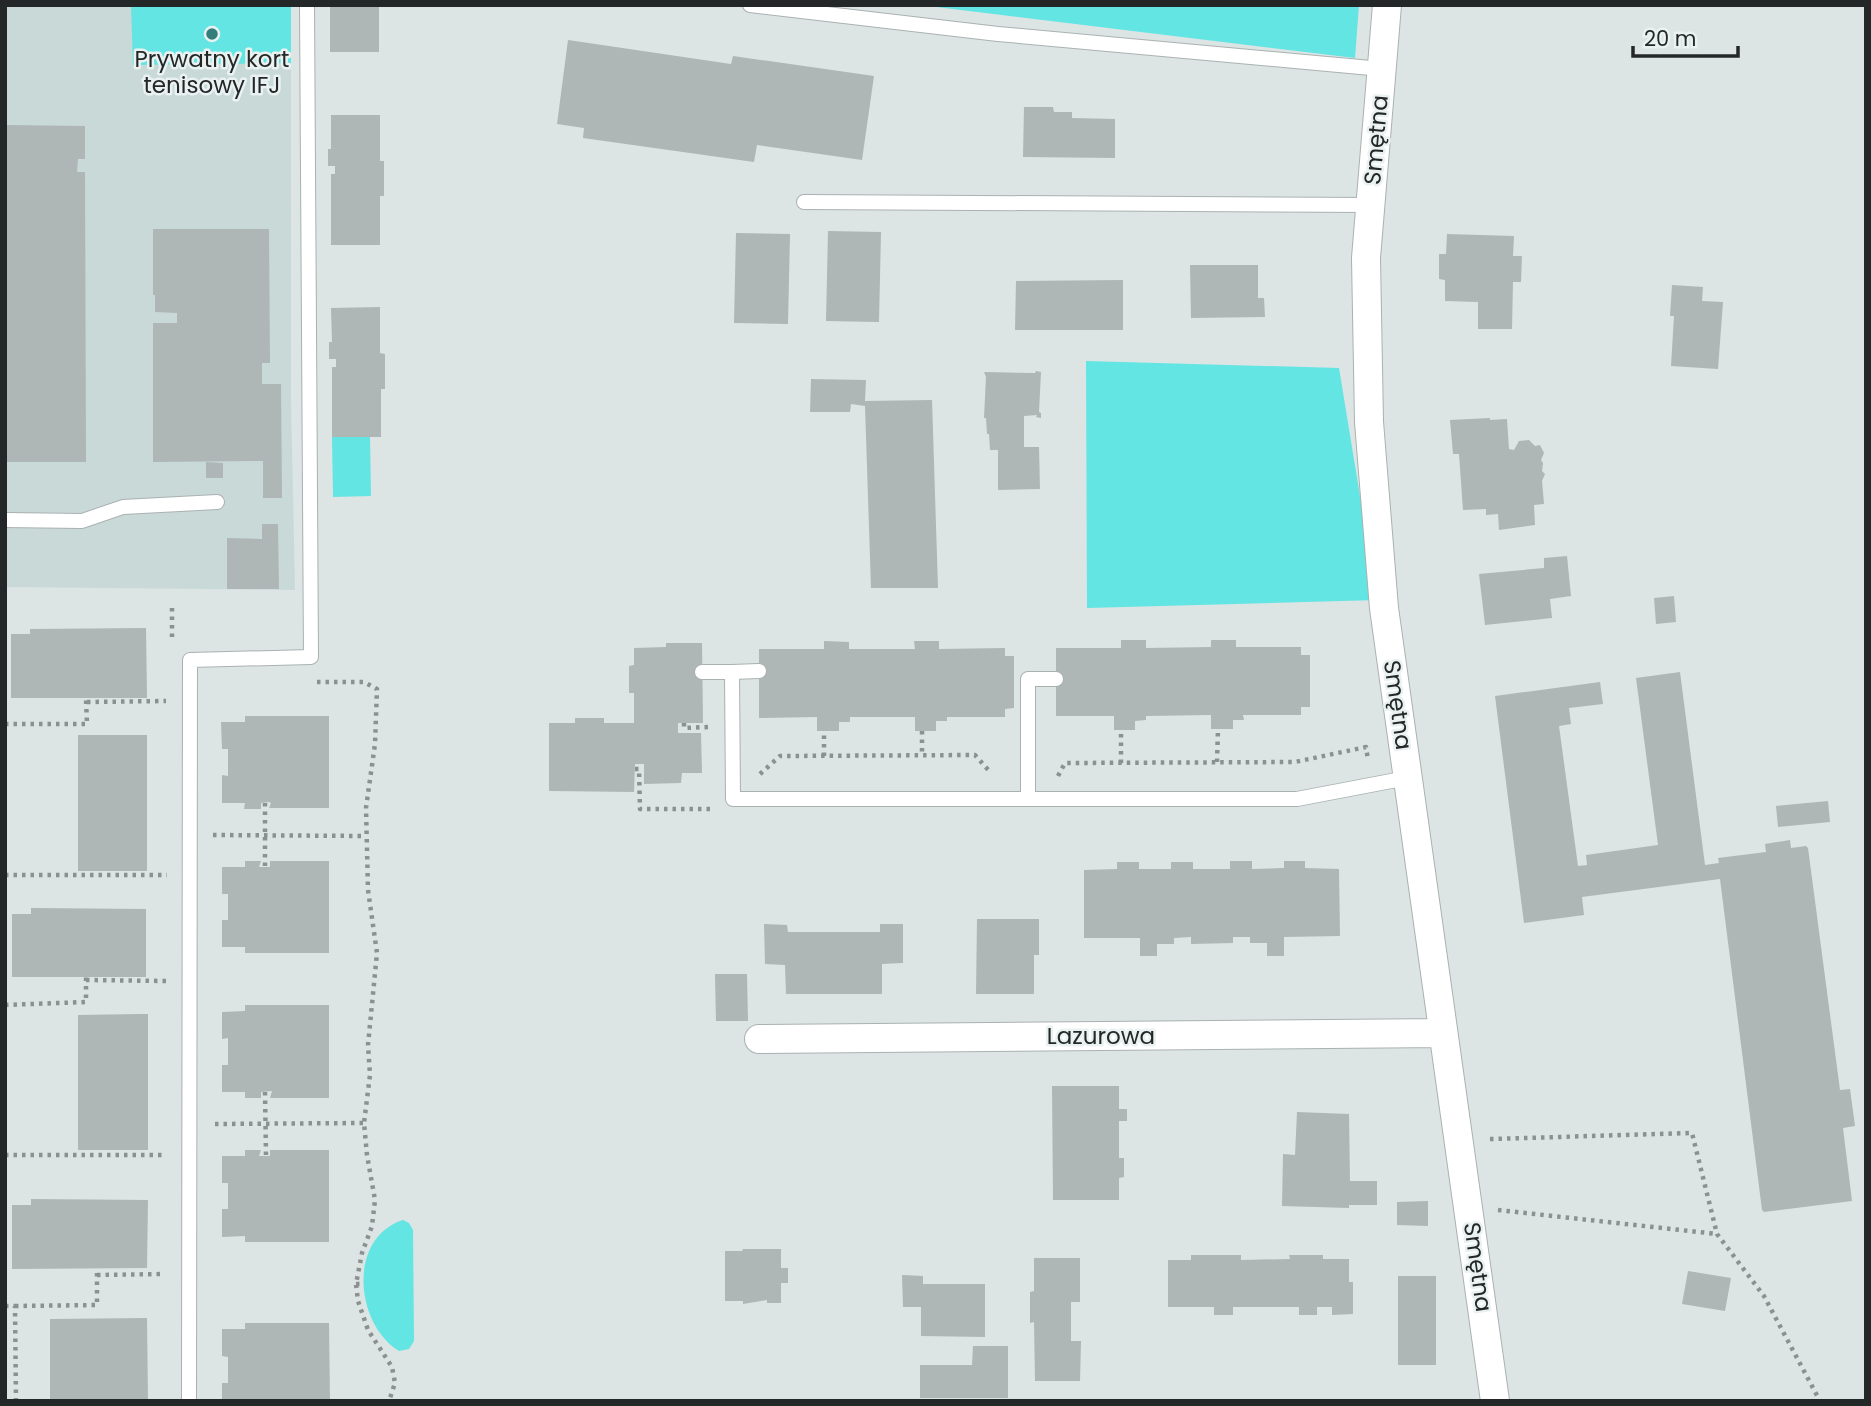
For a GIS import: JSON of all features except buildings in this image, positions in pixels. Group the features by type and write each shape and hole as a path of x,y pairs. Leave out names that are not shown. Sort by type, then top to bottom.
{"street":[{"name":"Smętna","path":"1387,5 1366,258 1369,422 1384,608 1458,1140 1470,1207 1495,1401"},
{"name":"Lazurowa","path":"759,1039 1443,1033"}],"lane":[{"path":"189,1401 190,660 311,657 307,5"},
{"path":"750,5 1012,35 1382,69"},
{"path":"804,202 1371,205"},
{"path":"5,520 82,521 123,507 217,502"},
{"path":"702,672 759,671"},
{"path":"732,672 733,799 1297,799 1408,778"},
{"path":"1028,799 1028,678 1056,679"}],"path":[{"path":"307,681 364,682 377,689 375,744 366,808 368,890 377,953 376,988 368,1045 370,1075 364,1124 375,1200 372,1226 362,1253 356,1284 358,1301 368,1330 392,1367 395,1383 389,1401"},
{"path":"5,724 87,724 87,700 172,701"},
{"path":"684,723 684,728 715,727"},
{"path":"1217,729 1217,762"},
{"path":"1121,730 1121,763"},
{"path":"824,731 824,756"},
{"path":"922,731 922,755"},
{"path":"635,769 639,769 640,809 715,809"},
{"path":"265,803 265,867"},
{"path":"208,835 366,836"},
{"path":"5,875 172,875"},
{"path":"5,1005 86,1003 86,979 172,981"},
{"path":"265,1092 266,1156"},
{"path":"225,1124 364,1124"},
{"path":"1458,1140 1692,1133 1717,1234 1764,1296 1821,1401"},
{"path":"5,1155 110,1152 173,1155"},
{"path":"1470,1207 1717,1234"},
{"path":"5,1306 97,1305 97,1272 173,1274"},
{"path":"356,1284 363,1284"},
{"path":"15,1306 16,1401"}],"shaded area":[{"path":"5,5 291,5 291,400 295,590 5,587"},
{"name":"Prywatny kort tenisowy IFJ","path":"131,5 291,5 291,63 133,65"},
{"path":"920,5 1359,5 1355,58"},
{"path":"1086,361 1339,368 1377,600 1087,608"},
{"path":"332,437 370,437 371,496 333,497"},
{"path":"403,1220 409,1223 413,1230 414,1341 409,1349 399,1351 384,1338 373,1322 366,1302 364,1282 366,1262 373,1244 385,1230"}],"place":[{"name":"Prywatny kort tenisowy IFJ","path":"212,34"}]}
